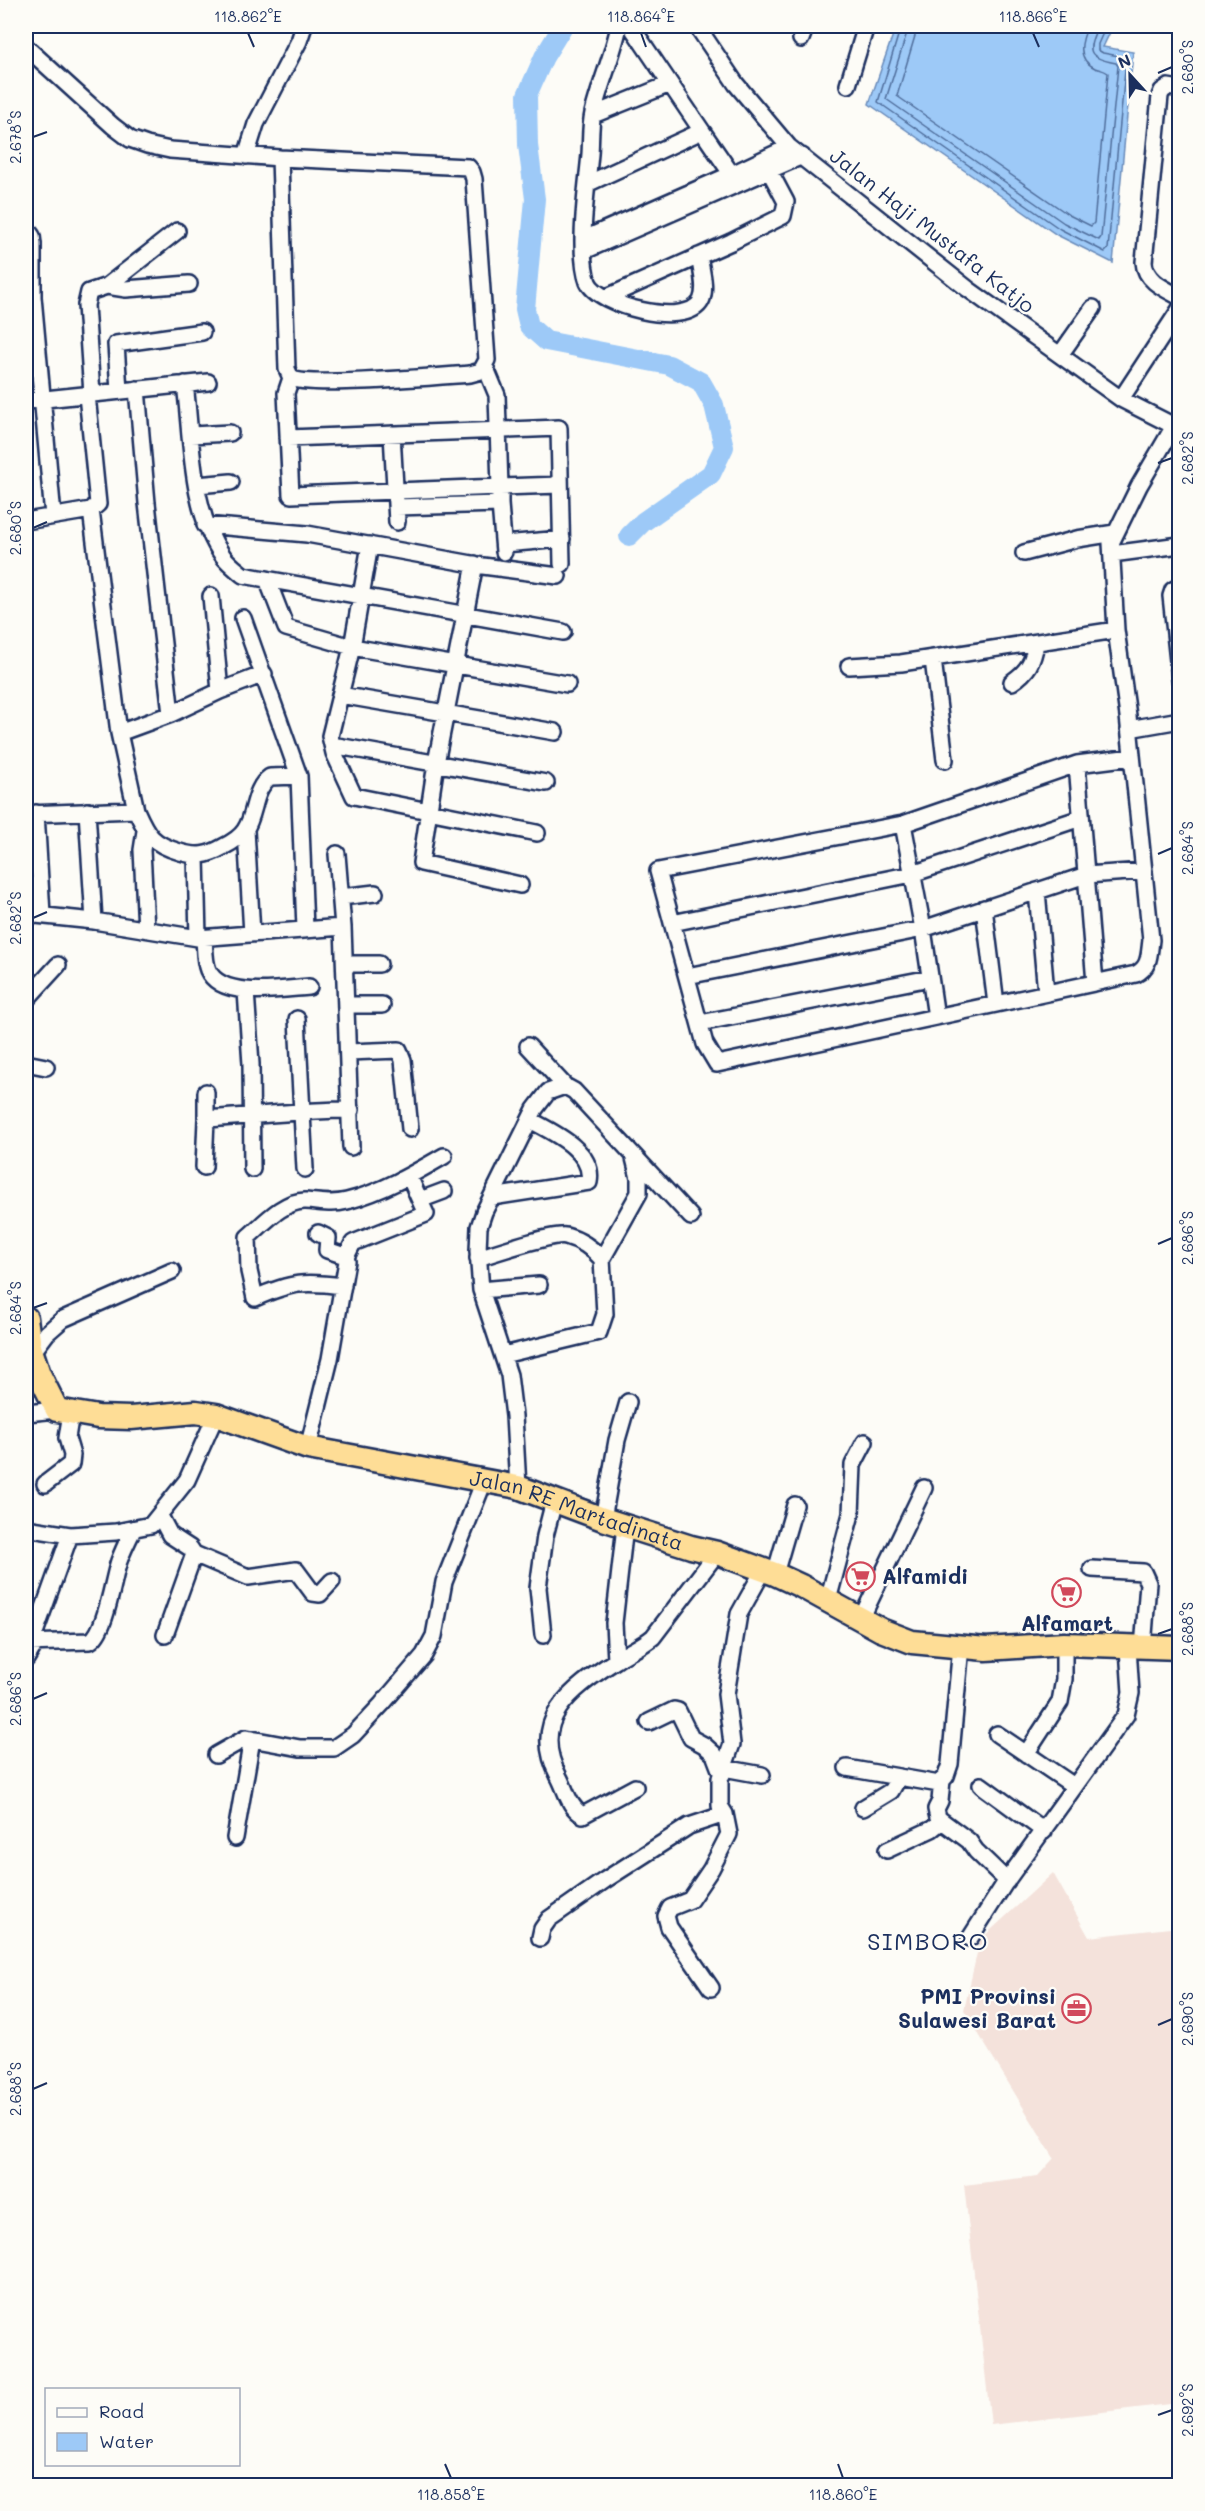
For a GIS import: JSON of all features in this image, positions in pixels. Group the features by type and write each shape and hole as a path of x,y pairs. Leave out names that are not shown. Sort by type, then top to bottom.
{"highway":[{"path":"27,1321 31,1350 39,1374 64,1412"},
{"name":"Jalan RE Martadinata","path":"64,1412 98,1417 131,1418 196,1412 216,1415 308,1449 385,1461 518,1487 603,1519 717,1553 769,1572 912,1642 986,1649 1064,1644 1179,1648"}],"street":[{"path":"246,156 256,124 299,41 304,26"},
{"path":"619,26 593,115 584,245 585,274 588,284 592,290 624,306 670,315 687,313 701,301 703,290 699,256"},
{"path":"630,26 735,179"},
{"name":"Jalan Haji Mustafa Katjo","path":"697,26 736,84 789,147 946,272 1060,355 1121,399 1177,427"},
{"path":"848,85 866,26"},
{"path":"26,47 57,74 90,108 130,139 170,150 468,167 474,179 487,360 485,366 477,373 448,376 304,382 291,378"},
{"path":"593,115 670,84"},
{"path":"1179,88 1168,87 1162,91 1144,262 1150,279 1179,297"},
{"path":"587,184 702,131"},
{"path":"584,245 735,179 789,147"},
{"path":"735,179 769,170 802,156"},
{"path":"280,158 287,369 291,378 286,393 291,495 560,485"},
{"path":"607,297 783,216 786,202 769,170"},
{"path":"26,228 32,236 33,244 33,287 42,378 41,399 53,516"},
{"path":"107,286 177,231"},
{"path":"26,521 91,510 99,501 90,394 87,297 94,289 107,286 126,289 189,284"},
{"path":"1060,355 1094,308"},
{"path":"1121,399 1179,309"},
{"path":"119,391 116,344 202,332"},
{"path":"485,366 497,395 500,504 504,548 562,539"},
{"path":"26,401 208,382"},
{"path":"185,384 197,485 205,525 224,558 243,575 563,632"},
{"path":"137,389 147,503 171,714"},
{"path":"1132,757 1077,764 903,824 658,871 705,1044 717,1064 1136,974 1144,970 1149,961 1151,940 1144,871 1132,757 1129,729 1116,630 1111,543 1138,486 1177,427"},
{"path":"205,525 307,534 475,564 560,570 562,539 559,428 288,438"},
{"path":"191,435 230,433"},
{"path":"392,434 396,515 500,504"},
{"path":"197,485 231,482"},
{"path":"91,510 119,733 136,810 145,831 157,843 196,857 218,850 237,839 246,830"},
{"path":"1024,553 1115,532"},
{"path":"369,545 352,647 330,736 354,796 537,833"},
{"path":"1112,554 1179,545"},
{"path":"475,564 436,763 421,863 520,885"},
{"path":"267,579 286,628 352,647 567,684"},
{"path":"1179,586 1173,590 1171,596 1179,680"},
{"path":"211,596 220,691"},
{"path":"243,618 299,776 305,929"},
{"path":"849,666 933,659 1116,630"},
{"path":"1012,682 1025,674 1033,662 1036,643"},
{"path":"933,659 945,760"},
{"path":"119,733 171,714 264,674"},
{"path":"340,695 555,732"},
{"path":"1129,729 1179,720"},
{"path":"332,745 546,783"},
{"path":"1077,764 1095,983"},
{"path":"252,934 246,830 264,782 270,777 299,776"},
{"path":"42,914 31,813 136,810"},
{"path":"87,811 94,921"},
{"path":"672,923 912,874 1081,818"},
{"path":"903,824 923,928 936,1017"},
{"path":"145,831 141,850 146,929"},
{"path":"337,854 345,964 351,1147"},
{"path":"196,857 201,938 205,960 211,975 224,986 246,991 309,987"},
{"path":"687,976 923,928 1086,874 1144,871"},
{"path":"1037,891 1046,993"},
{"path":"341,897 375,893"},
{"path":"984,908 996,1004"},
{"path":"26,914 94,921 201,938 343,927"},
{"path":"345,964 379,964"},
{"path":"26,1000 57,965"},
{"path":"700,1023 930,978"},
{"path":"246,991 252,1169"},
{"path":"346,1005 382,1005"},
{"path":"297,1019 305,1169"},
{"path":"528,1046 565,1086 573,1090 691,1217"},
{"path":"348,1052 399,1050 403,1060 410,1129"},
{"path":"26,1063 46,1067"},
{"path":"518,1487 514,1416 503,1355 481,1290 478,1258 479,1227 530,1120 548,1092 565,1086"},
{"path":"204,1167 206,1092"},
{"path":"206,1119 252,1117 301,1110 351,1110"},
{"path":"492,1197 589,1182 588,1168 580,1154 563,1139 530,1120"},
{"path":"503,1355 599,1332 605,1314 602,1259 639,1193 639,1178 633,1155"},
{"path":"343,1286 308,1282 279,1287 255,1298 249,1271 248,1237 279,1210 303,1200 327,1204 347,1201 380,1190 444,1156"},
{"path":"308,1449 330,1359 346,1257 352,1243 426,1214 409,1176"},
{"path":"420,1200 444,1191"},
{"path":"318,1233 328,1238 327,1250 346,1257"},
{"path":"478,1258 564,1235 590,1246 602,1259"},
{"path":"31,1350 63,1319 172,1271"},
{"path":"481,1290 539,1285"},
{"path":"603,1519 617,1440 628,1402"},
{"path":"26,1413 64,1412 67,1438 72,1455 71,1464 45,1484"},
{"path":"26,1528 70,1535 133,1530 151,1525 187,1480 216,1415"},
{"path":"828,1600 851,1514 853,1465 865,1442"},
{"path":"216,1755 246,1738 300,1748 334,1748 352,1735 424,1655 434,1636 444,1582 484,1481"},
{"path":"861,1619 924,1488"},
{"path":"543,1635 538,1588 545,1536 554,1501"},
{"path":"711,1988 669,1927 666,1916 670,1908 690,1900 711,1869 729,1834 725,1814 720,1806 723,1771 732,1744 726,1694 739,1614 769,1572 795,1505"},
{"path":"160,1516 170,1535 190,1548 194,1554 248,1577 296,1570 313,1593 320,1594 332,1581"},
{"path":"616,1660 614,1623 625,1526"},
{"path":"31,1643 95,1639 101,1627 119,1561 133,1530"},
{"path":"26,1659 70,1535"},
{"path":"635,1787 583,1815 577,1812 569,1801 554,1769 547,1742 550,1724 559,1704 616,1660 640,1648 653,1636 717,1553"},
{"path":"165,1635 194,1554"},
{"path":"970,1938 1007,1881 1129,1709 1136,1648 1148,1583 1143,1572 1092,1569"},
{"path":"1026,1754 1060,1702 1064,1644"},
{"path":"847,1768 939,1784 950,1764 961,1646"},
{"path":"1179,1656 1179,1662"},
{"path":"649,1722 674,1710 678,1711 691,1738 714,1754 723,1771"},
{"path":"997,1734 1074,1786"},
{"path":"235,1838 252,1739"},
{"path":"723,1771 762,1775"},
{"path":"863,1808 891,1791 899,1777"},
{"path":"942,1780 936,1813 942,1821 969,1840 976,1851 1007,1881"},
{"path":"981,1785 1044,1831"},
{"path":"540,1938 542,1929 549,1919 605,1880 689,1826 725,1814"},
{"path":"887,1850 932,1829 942,1821"}],"shaded area":[{"path":"1053,1873 1089,1937 1179,1927 1179,2403 991,2425 964,2185 1038,2176 1054,2158 964,2010 980,1940"}],"water":[{"path":"896,26 1113,26 1103,47 1133,52 1113,263 1057,235 869,104"}],"waterway":[{"path":"563,26 544,57 527,95 528,145 535,199 525,309 529,326 546,341 669,365 701,382 714,405 724,447 711,474 643,522 629,536"}],"place":[{"name":"Alfamidi","path":"861,1577"},
{"name":"Alfamart","path":"1067,1593"},
{"name":"PMI Provinsi Sulawesi Barat","path":"1077,2009"}],"district":[{"name":"SIMBORO","path":"928,1942"}]}
